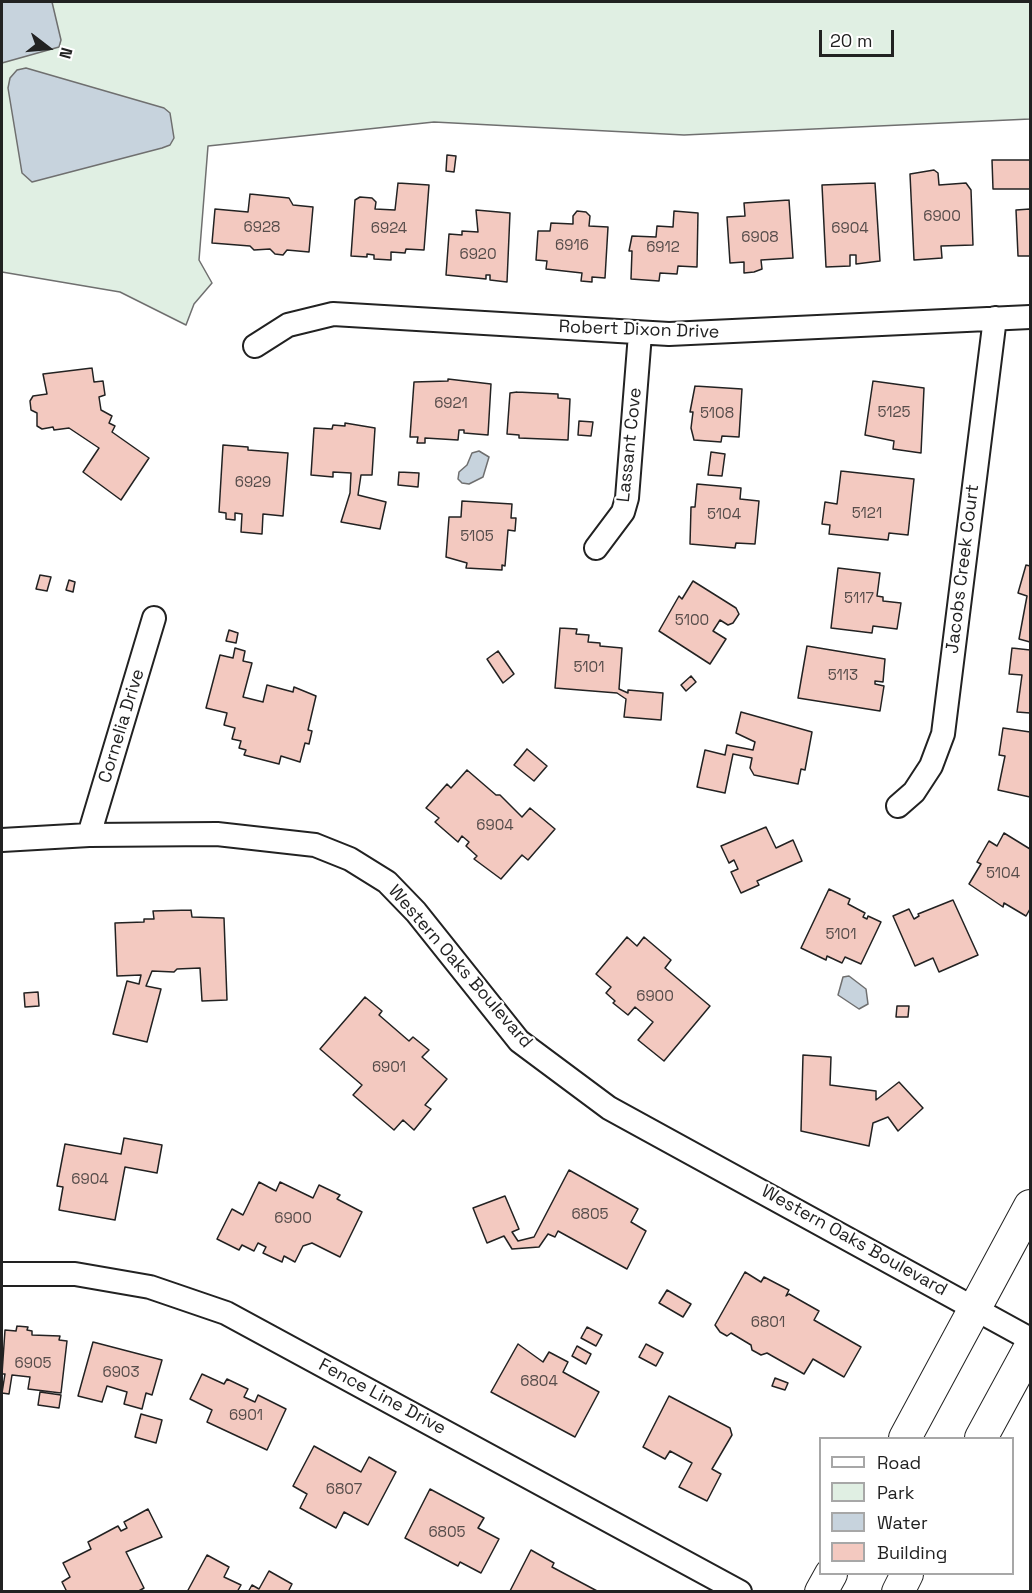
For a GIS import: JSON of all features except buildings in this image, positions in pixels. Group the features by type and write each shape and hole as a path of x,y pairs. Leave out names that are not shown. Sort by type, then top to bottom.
{"main road":[{"path":"906,1437 1030,1206"},
{"path":"982,1437 1030,1348"},
{"path":"821,1592 830,1575"},
{"path":"898,1592 907,1575"}],"street":[{"name":"Robert Dixon Drive","path":"255,346 288,325 333,314 640,334 732,333 1030,317"},
{"name":"Jacobs Creek Court","path":"898,806 914,792 931,766 942,734 995,318"},
{"name":"Lassant Cove","path":"596,548 623,512 627,498 640,334"},
{"name":"Cornelia Drive","path":"89,835 154,618"},
{"name":"Western Oaks Boulevard","path":"2,840 89,835 217,834 274,838 315,845 350,859 387,882 416,912 519,1041 609,1108 940,1288 1030,1340"},
{"name":"Fence Line Drive","path":"2,1274 86,1275 150,1287 226,1313 740,1592"}],"green space":[{"path":"2,2 1030,2 1030,119 684,135 434,122 208,146 199,260 212,283 194,304 186,325 120,292 2,272"}],"water":[{"path":"2,2 52,2 61,40 59,47 2,63"},
{"path":"26,68 164,108 170,113 174,138 170,145 162,148 32,182 22,173 8,88 10,78 17,70"},
{"path":"479,451 489,457 483,477 469,484 462,483 458,479 459,472 467,465 472,453"},
{"path":"849,976 866,989 868,1004 859,1009 838,995 843,977"}]}
